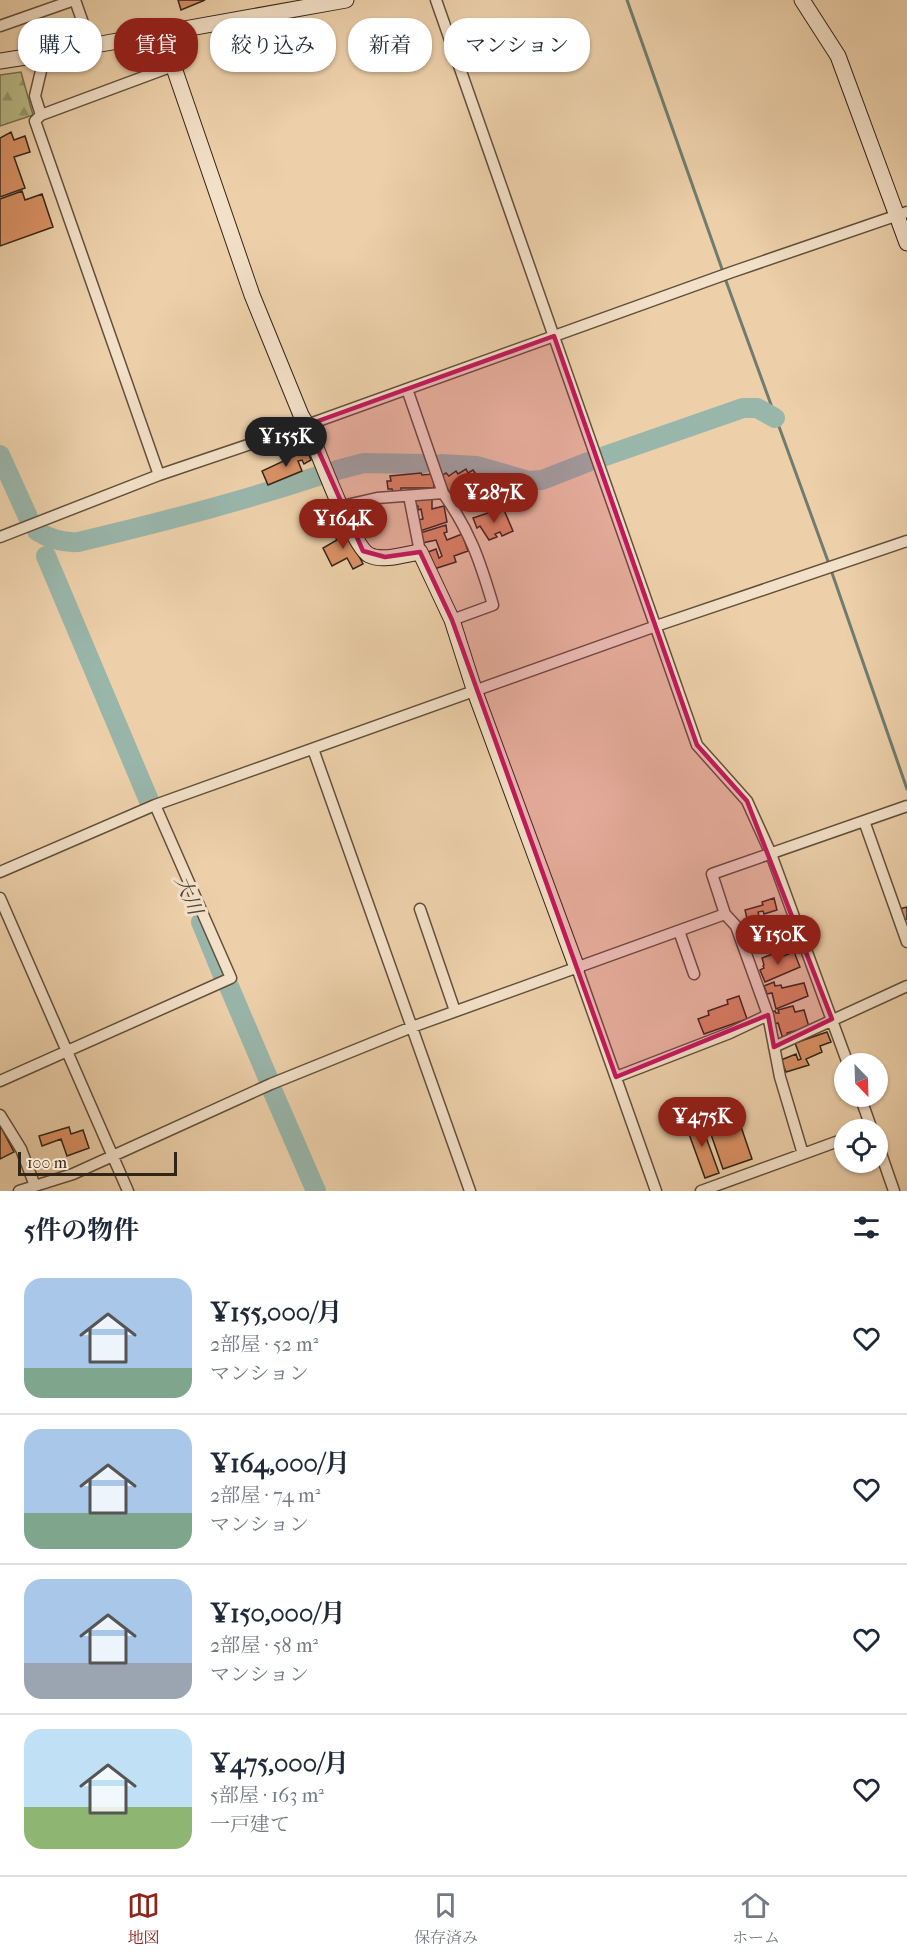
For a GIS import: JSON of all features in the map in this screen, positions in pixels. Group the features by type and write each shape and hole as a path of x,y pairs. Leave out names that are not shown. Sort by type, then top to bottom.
{"street":[{"path":"0,26 75,0 81,18"},
{"path":"198,25 297,4 346,0"},
{"path":"436,0 697,746 747,801 771,855 844,1053"},
{"path":"802,0 838,56 902,213 907,243"},
{"path":"1,58 18,56"},
{"path":"41,72 35,96 41,115"},
{"path":"157,72 41,115 35,121 159,475"},
{"path":"175,72 252,295 301,415 363,551 371,556 385,557 420,552"},
{"path":"0,537 159,475 307,425 902,213"},
{"path":"407,389 443,493 460,517 477,552 493,605 452,620"},
{"path":"342,506 377,498 443,493"},
{"path":"409,496 420,552 452,620 475,693 577,968 656,1191"},
{"path":"0,872 155,805 475,693 656,626 907,541"},
{"path":"313,749 470,1191"},
{"path":"0,1081 231,978 155,805"},
{"path":"802,1154 768,1015 736,926 725,914 712,874 907,806"},
{"path":"864,821 907,942"},
{"path":"0,898 69,1051 128,1191"},
{"path":"420,909 455,1011"},
{"path":"19,1191 73,1174 114,1157 272,1084 412,1027 725,914"},
{"path":"679,931 694,974"},
{"path":"774,1047 907,986"},
{"path":"615,1077 730,1033 768,1015"},
{"path":"0,1115 21,1149 33,1188"},
{"path":"701,1191 834,1143"},
{"path":"888,1173 894,1191"}],"highlighted area":[{"path":"554,336 697,745 747,801 832,1019 774,1047 768,1015 616,1077 452,620 420,552 385,557 363,551 307,425"}],"green space":[{"path":"21,72 33,115 0,126 0,75"}],"building":[{"path":"178,0 205,0 181,10"},
{"path":"11,132 14,140 25,136 30,152 14,157 25,188 0,197 0,138"},
{"path":"22,191 25,200 42,194 53,227 0,246 0,199"},
{"path":"307,450 311,460 304,464 302,460 298,461 302,471 268,485 262,471"},
{"path":"466,469 468,473 473,470 478,477 473,481 477,488 489,481 497,495 476,507 473,501 462,508 459,502 456,503 440,477 446,473 449,476 456,471 458,474"},
{"path":"421,473 422,475 433,474 434,488 401,488 401,492 393,493 392,489 388,489 387,481 391,481 390,476"},
{"path":"432,498 432,509 444,506 447,522 420,531 418,520 423,519 421,509 418,510 418,506 415,506 415,500"},
{"path":"504,510 513,531 502,536 500,532 495,534 497,537 489,540 480,526 477,528 473,518 491,512 493,515"},
{"path":"446,525 447,532 444,533 447,540 462,534 468,551 454,556 456,562 434,569 428,552 436,549 439,558 442,556 436,540 422,543 420,533"},
{"path":"344,527 363,564 353,569 347,558 332,566 323,548 337,540 333,533"},
{"path":"774,898 777,910 764,914 763,911 758,912 759,925 771,922 773,930 786,926 789,937 776,941 775,938 751,942 745,910 763,905 762,902"},
{"path":"907,907 907,919 903,920 899,909"},
{"path":"794,952 800,967 765,982 760,970 764,968 762,958 775,953 778,958"},
{"path":"774,982 775,986 781,985 782,988 804,983 808,996 776,1009 772,993 767,994 764,986"},
{"path":"739,996 747,1019 704,1034 698,1019 709,1015 708,1011 728,1004 727,1000"},
{"path":"793,1006 795,1012 804,1010 809,1027 787,1033 788,1037 783,1039 778,1023 771,1025 768,1013 775,1011 779,1013 778,1010"},
{"path":"827,1032 831,1042 820,1046 822,1052 806,1059 809,1065 786,1072 781,1060 796,1054 798,1060 801,1059 795,1043"},
{"path":"734,1106 752,1159 723,1169 705,1117"},
{"path":"699,1118 719,1173 705,1178 685,1123"},
{"path":"0,1125 14,1152 0,1159"},
{"path":"69,1127 71,1134 83,1130 89,1148 67,1156 61,1139 42,1146 39,1136"}],"waterway":[{"path":"627,0 722,269"},
{"path":"726,281 829,564"},
{"path":"605,456 743,408 757,408 775,418"},
{"path":"0,455 28,517"},
{"path":"441,464 477,466 529,481 542,480 588,462"},
{"path":"337,470 364,463 422,464"},
{"path":"37,531 56,540 78,542 199,512 318,476"},
{"path":"46,556 150,803"},
{"path":"831,570 907,789"},
{"name":"大川","path":"201,922 224,978"},
{"name":"大川","path":"228,984 268,1078"},
{"name":"大川","path":"273,1092 316,1191"}]}
